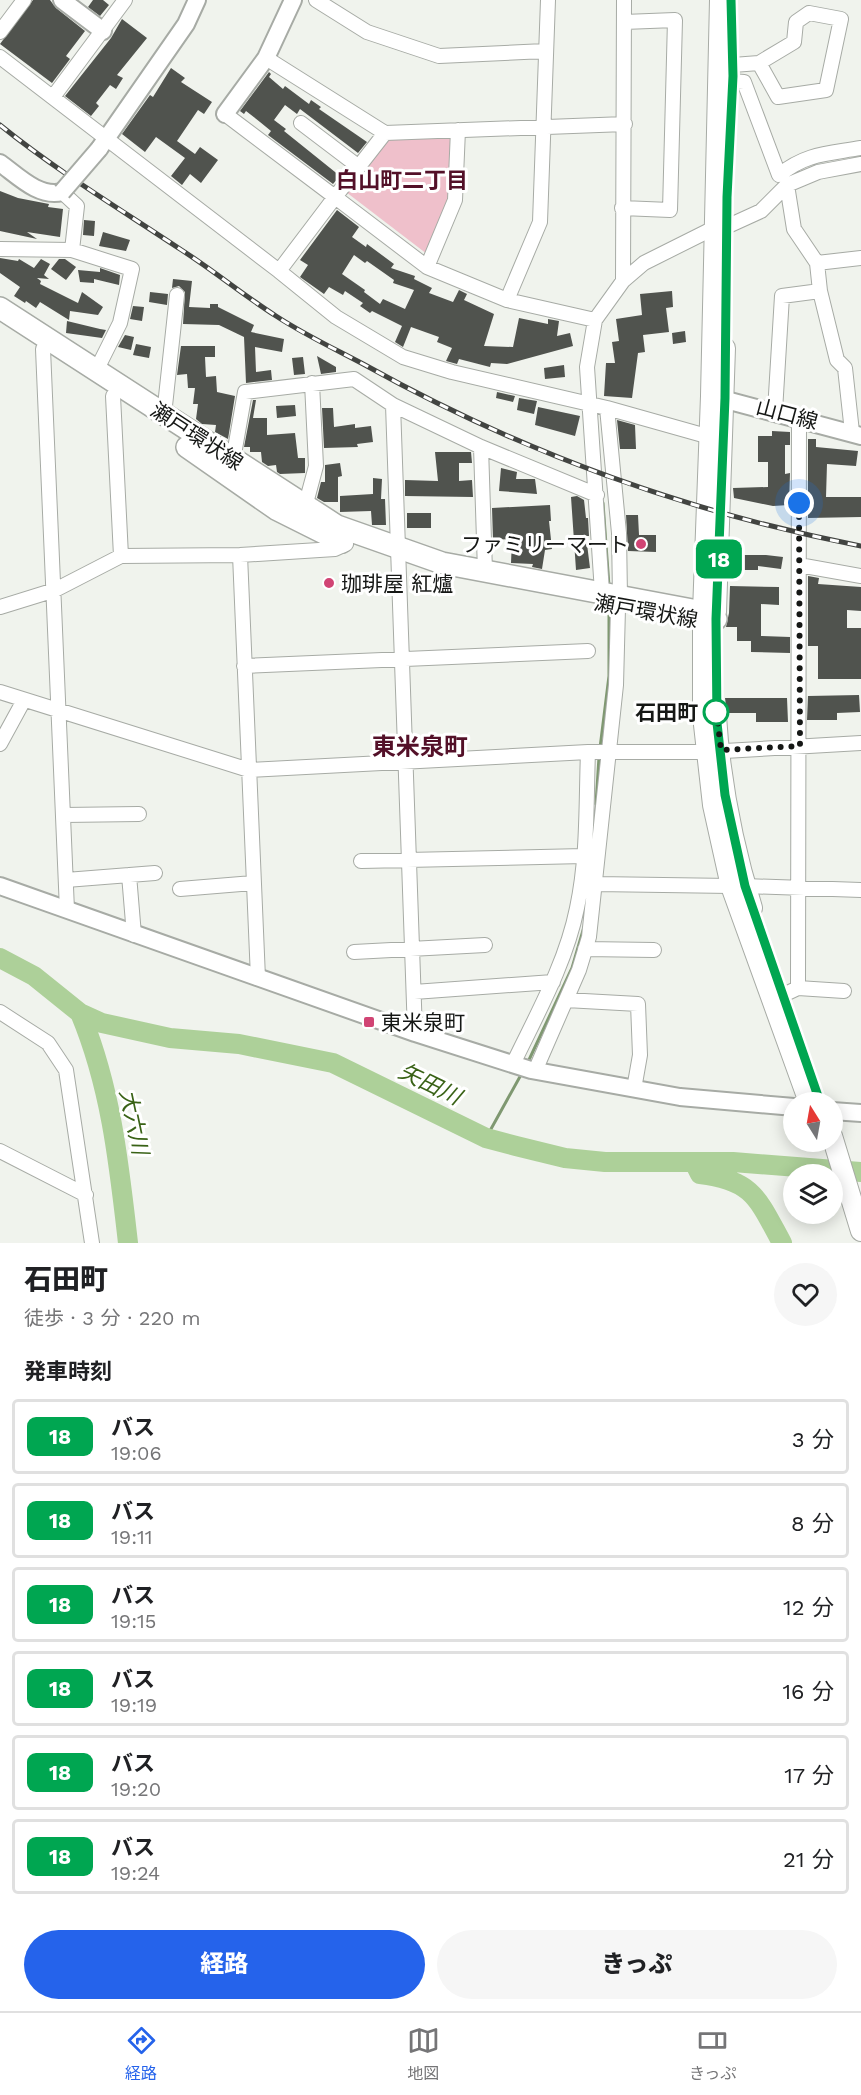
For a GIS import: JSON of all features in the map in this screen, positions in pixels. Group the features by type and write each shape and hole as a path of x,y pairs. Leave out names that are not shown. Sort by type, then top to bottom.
{"main road":[{"path":"707,618 718,397 721,227 720,0"},
{"path":"721,227 733,73 731,0"},
{"name":"瀬戸環状線","path":"0,308 97,369 305,507 397,556 443,575 613,599"},
{"name":"瀬戸環状線","path":"0,321 276,509 346,544 397,556 485,570 707,618"},
{"path":"718,397 710,437 707,618 715,691 713,805 805,1092"},
{"path":"738,886 790,992 817,1092"},
{"path":"836,1152 855,1225 852,1243"},
{"path":"843,1199 855,1225"}],"street":[{"path":"0,32 24,0"},
{"path":"62,0 103,30"},
{"path":"53,97 125,0"},
{"path":"1,167 38,190 52,195 62,192 103,144 186,24 197,0"},
{"path":"293,0 266,58 225,114 427,267 507,300 596,320"},
{"path":"316,0 367,32 439,56 545,51"},
{"path":"507,300 540,222 548,0"},
{"path":"623,280 624,0"},
{"path":"759,63 778,97 826,90 841,19 809,13 796,22 794,42 759,63 733,73 744,82 779,175 796,162 819,154 861,148"},
{"path":"622,208 670,210 675,20 624,22"},
{"path":"0,57 53,97 103,144 279,271 336,317 403,357 452,372 607,408 710,437"},
{"path":"266,58 385,133 625,124"},
{"path":"301,123 358,167"},
{"path":"427,267 456,200 458,130"},
{"path":"279,271 385,133"},
{"path":"525,1068 566,1000 585,949 596,884 618,661 613,599 597,495 589,404 587,367 596,320 623,280 644,263 761,211 787,185 818,172 861,164"},
{"path":"787,185 794,229 818,263 820,291 837,360 845,368 856,434"},
{"path":"62,192 77,206 72,250"},
{"path":"0,249 72,250 132,269 120,323 97,369"},
{"path":"818,263 861,258"},
{"path":"775,411 782,296 820,291"},
{"path":"164,415 177,295"},
{"path":"43,350 67,910"},
{"path":"233,460 245,392 354,379 393,405 481,447 597,495"},
{"path":"305,507 316,466 312,383"},
{"path":"113,396 121,556"},
{"name":"山口線","path":"718,397 856,434"},
{"path":"393,405 397,556 404,658 408,860 415,1034"},
{"path":"607,408 619,533 613,599"},
{"path":"799,417 798,888 790,992 844,990"},
{"path":"481,447 485,570"},
{"path":"0,607 55,590 121,556 240,555 335,549 346,544"},
{"path":"240,555 258,978"},
{"path":"799,566 861,576"},
{"path":"243,666 588,651"},
{"path":"0,692 249,770 588,752 608,754 714,751 861,743"},
{"path":"0,744 24,700"},
{"path":"525,1068 577,910 584,856 588,752"},
{"path":"64,815 139,814"},
{"path":"361,861 584,856"},
{"path":"66,880 155,873"},
{"path":"129,875 134,935"},
{"path":"180,889 253,883"},
{"path":"596,884 861,890"},
{"path":"0,886 415,1034 525,1068 680,1097 783,1106"},
{"path":"354,952 485,945"},
{"path":"585,949 654,950"},
{"path":"414,992 553,982"},
{"path":"566,1000 638,1004 640,1055 634,1089"},
{"path":"0,1012 48,1043 66,1070 92,1243"},
{"path":"843,1112 861,1113"},
{"path":"0,1151 86,1195"}],"shaded area":[{"path":"455,131 452,196 427,254 346,192 391,132"}],"building":[{"path":"33,0 50,0 56,8 85,31 66,56 70,59 52,83 0,44"},
{"path":"93,0 103,0 109,5 100,16 88,7"},
{"path":"122,19 147,38 117,75 123,78 116,89 110,85 96,103 99,106 91,116 65,96 111,38"},
{"path":"171,68 185,78 181,82 212,102 204,114 198,110 177,141 195,154 200,147 218,160 201,183 190,174 182,185 171,176 185,158 156,137 145,152 122,134 150,95 153,97"},
{"path":"269,72 271,74 269,77 283,89 285,86 309,104 311,100 321,107 319,109 367,142 358,153 300,109 297,114 285,105 274,120 286,129 284,131 340,176 333,184 268,135 271,131 246,111 244,114 240,111"},
{"path":"0,191 18,198 49,204 48,207 63,209 60,237 27,232 37,239 0,231"},
{"path":"337,210 359,227 352,237 366,247 367,244 394,264 391,268 415,276 414,279 432,288 429,293 453,302 459,290 467,294 464,300 494,314 484,346 513,347 519,318 548,324 548,319 559,321 557,336 570,333 573,346 507,364 491,363 490,367 459,359 457,364 446,361 452,348 437,342 439,337 411,327 403,347 395,342 402,326 372,311 370,313 360,306 363,303 345,291 343,295 329,287 324,294 300,277 308,265 300,260","holes":["354,255 365,263 367,261 394,280 393,283 414,290 405,309 383,299 380,304 342,274"]},
{"path":"84,220 95,221 94,236 83,235"},
{"path":"103,232 130,240 126,251 99,246"},
{"path":"0,258 18,261 19,259 34,268 41,259 50,264 44,275 49,279 37,278 41,281 40,284 78,303 82,292 103,307 98,315 70,311 69,320 40,302 36,308 26,301 25,303 14,296 20,287 0,273"},
{"path":"59,259 65,259 76,267 66,280 51,269"},
{"path":"100,268 120,275 119,285 94,279 94,283 80,282 78,270 100,272"},
{"path":"173,279 192,281 189,307 210,308 210,304 218,304 218,307 254,325 251,332 284,339 282,352 255,347 256,372 271,370 272,380 246,383 244,337 219,325 183,324 185,292 179,286 172,288"},
{"path":"672,291 673,307 666,308 669,332 643,335 645,352 638,353 632,398 604,396 606,363 615,363 612,342 619,341 616,319 642,315 640,294"},
{"path":"150,292 168,294 167,305 149,302"},
{"path":"133,306 144,307 142,321 130,319"},
{"path":"67,321 106,330 102,338 66,333"},
{"path":"685,331 686,342 673,344 672,333"},
{"path":"125,335 134,337 131,350 118,347"},
{"path":"136,344 151,347 149,358 133,355"},
{"path":"181,346 215,346 215,357 205,357 206,377 216,376 217,392 235,396 228,439 215,432 216,425 202,424 196,419 198,404 193,404 195,388 188,388 187,374 177,375"},
{"path":"317,356 336,367 336,372 321,374"},
{"path":"303,357 305,374 294,375 292,358"},
{"path":"564,365 565,377 545,379 544,368"},
{"path":"497,392 515,396 513,402 496,398"},
{"path":"519,398 537,401 534,414 517,410"},
{"path":"253,400 256,400 253,418 267,418 267,435 295,433 298,458 305,458 305,473 280,474 277,472 276,465 268,466 262,462 261,452 250,452 250,447 244,447"},
{"path":"295,405 296,416 277,418 276,406"},
{"path":"538,407 580,416 575,436 535,425"},
{"path":"322,408 333,408 334,427 355,424 355,428 371,426 373,442 357,444 358,447 324,448"},
{"path":"617,420 635,425 636,449 620,449"},
{"path":"772,431 790,432 790,445 785,445 785,474 790,473 789,505 773,506 734,498 733,488 768,487 768,462 758,462 758,436 772,436"},
{"path":"808,439 816,439 816,447 858,451 856,466 827,464 826,497 861,497 861,517 808,518"},
{"path":"435,452 471,452 472,463 459,463 459,481 472,480 473,497 405,496 405,480 438,481"},
{"path":"340,463 342,476 338,477 338,502 324,502 317,498 321,482 325,482 325,465"},
{"path":"501,468 517,472 516,479 535,479 537,494 499,491"},
{"path":"373,478 382,479 381,499 385,499 386,525 372,525 371,511 340,512 340,496 373,494"},
{"path":"577,496 584,500 586,518 588,518 589,536 586,536 590,568 576,570 571,497"},
{"path":"550,505 552,549 545,550 542,569 532,567 533,564 511,563 512,539 493,540 492,508"},
{"path":"407,513 431,513 431,528 407,528"},
{"path":"626,515 638,515 639,535 656,535 656,552 628,551"},
{"path":"730,555 783,557 781,569 758,566 758,570 729,570"},
{"path":"808,576 819,578 818,584 861,587 861,611 847,610 847,628 861,628 861,679 818,679 818,646 808,646"},
{"path":"730,586 779,587 779,605 761,604 761,636 790,637 790,653 751,652 751,641 737,641 737,627 726,627"},
{"path":"859,695 860,712 837,713 837,720 807,720 808,696"},
{"path":"725,698 787,698 788,722 756,722 756,713 727,713"}],"waterway":[{"path":"603,503 609,586"},
{"path":"600,748 609,676 609,602"},
{"path":"596,804 599,757"},
{"path":"528,1062 572,968 584,927"},
{"name":"矢田川","path":"0,958 34,976 80,1013 102,1023 170,1038 239,1044 333,1063 486,1138 516,1146 565,1158 605,1162 733,1162 861,1172"},
{"name":"大六川","path":"80,1013 91,1041 106,1097 117,1155 128,1243"},
{"path":"486,1138 522,1073"},
{"path":"695,1164 700,1174 732,1181 752,1194 767,1214 782,1243"}],"railway":[{"path":"0,125 66,174 192,257 276,316 309,336 424,396 544,452 668,497 732,516 861,546"}],"bus line":[{"name":"18","path":"731,0 733,76 727,197 725,398 716,619 717,723 725,795 745,886 816,1092"}],"place":[{"name":"ファミリーマート","path":"641,544"},
{"name":"珈琲屋 紅爐","path":"329,583"},
{"name":"石田町","path":"716,712"},
{"name":"東米泉町","path":"369,1022"}],"district":[{"name":"白山町二丁目","path":"402,180"},
{"name":"東米泉町","path":"420,747"}],"route":[{"path":"716,712 716,707 721,750 800,746 799,503"}]}
